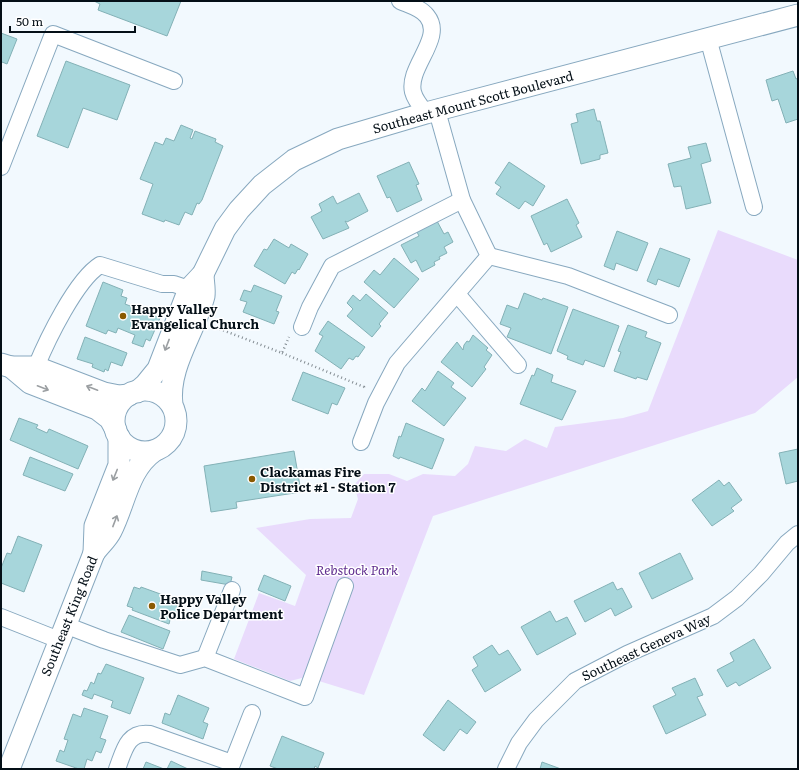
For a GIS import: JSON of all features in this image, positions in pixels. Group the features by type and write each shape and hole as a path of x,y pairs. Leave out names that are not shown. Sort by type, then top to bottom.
{"main road":[{"name":"Southeast Mount Scott Boulevard","path":"133,393 145,385 158,369 189,289 203,274 225,229 239,210 278,171 315,148 338,139 431,112 798,15"},
{"name":"Southeast Mount Scott Boulevard","path":"172,405 170,394 173,375 204,294 203,274"},
{"path":"6,365 36,367 104,393 119,396 145,390 160,394 172,405 176,420 174,432 168,442 154,451 142,452 131,448 117,434 110,419 97,409 30,383 6,365"},
{"path":"94,553 95,526 119,465 117,434 114,422 117,410 123,400 133,393"},
{"name":"Southeast King Road","path":"9,769 94,553 111,533 135,471 145,457 154,451"}],"street":[{"path":"400,1 418,9 427,16 431,24 431,39 418,62 412,83 415,97 431,112 462,200 489,256"},
{"path":"1,167 53,34 174,81"},
{"path":"708,38 754,206"},
{"path":"302,327 310,307 332,266 462,200"},
{"path":"361,442 376,403 397,362 489,256"},
{"path":"489,256 568,276 669,314"},
{"path":"36,367 41,354 78,286 91,271 100,265 162,284 174,284 189,289"},
{"path":"457,294 518,365"},
{"name":"Southeast Geneva Way","path":"506,769 519,743 536,720 575,681 628,654 713,616 737,598 761,574 787,543 798,534"},
{"path":"1,617 62,633 104,640 180,665 205,658 305,696 345,586"},
{"path":"205,658 232,590"},
{"path":"117,769 130,739 140,733 150,734 231,766 252,713"}],"path":[{"path":"195,319 364,387 360,397 376,403"},
{"path":"282,353 292,330 302,327"}],"green space":[{"name":"Rebstock Park","path":"718,230 798,260 798,377 755,413 433,516 364,695 306,677 290,681 234,659 259,593 295,606 306,575 256,528 310,519 351,518 358,499 354,485 364,474 389,474 407,481 423,474 455,476 468,464 475,446 506,451 525,439 547,448 555,427 623,418 648,411"}],"building":[{"path":"94,1 181,1 167,36 98,10 100,4"},
{"path":"1,33 17,39 7,64 2,62 1,64"},
{"path":"66,61 130,85 117,120 83,108 68,148 37,136"},
{"path":"793,71 796,79 798,78 798,119 786,123 778,99 772,101 766,80"},
{"path":"594,109 597,121 600,121 608,153 600,155 600,159 581,164 571,124 578,122 576,114"},
{"path":"181,125 193,130 190,138 192,139 195,131 216,139 215,142 223,146 202,200 199,204 197,203 192,215 185,212 179,225 165,220 164,222 142,214 153,184 140,179 155,142 163,145 166,138 174,141"},
{"path":"706,143 711,161 701,164 711,203 686,209 681,186 674,187 668,164 691,158 688,147"},
{"path":"409,162 419,184 416,185 422,200 397,212 390,197 387,198 377,176"},
{"path":"509,162 545,186 533,206 525,201 519,209 496,194 501,187 495,183"},
{"path":"359,193 368,211 347,222 345,221 349,228 323,239 311,217 322,211 319,204 333,196 337,204"},
{"path":"567,199 579,223 576,225 582,237 551,252 547,243 544,245 531,216"},
{"path":"437,221 444,234 448,232 453,242 444,247 447,253 439,257 440,259 434,262 435,265 422,272 416,260 411,263 401,245 419,236 417,232"},
{"path":"617,231 648,243 637,271 616,263 614,270 604,266"},
{"path":"274,239 289,248 291,244 308,254 299,270 298,269 295,274 292,272 285,284 254,266 264,249 267,250"},
{"path":"660,248 690,259 679,287 658,279 656,285 647,281"},
{"path":"394,258 419,279 394,308 364,282 374,270 380,275"},
{"name":"Happy Valley Evangelical Church","path":"103,282 123,290 121,296 127,298 125,304 146,312 147,308 154,311 152,315 160,318 150,341 146,339 143,347 132,343 135,335 118,328 116,333 108,330 106,334 86,326"},
{"path":"254,285 282,296 276,311 279,312 274,324 243,312 247,302 240,300 244,290 251,292"},
{"path":"524,293 542,300 543,298 568,307 551,354 507,337 511,328 500,324 507,305 518,309"},
{"path":"366,294 388,313 379,324 381,326 372,337 347,316 353,309 347,303 353,295 360,301"},
{"path":"573,309 619,326 604,367 585,360 583,365 567,359 568,356 557,351"},
{"path":"328,321 365,347 358,357 356,356 353,360 349,358 341,369 315,351 323,336 319,334"},
{"path":"628,325 647,332 645,337 661,343 647,380 637,377 636,379 614,371 621,352 618,351"},
{"path":"473,335 488,348 486,350 492,355 484,367 486,369 472,387 441,362 457,342 463,350 464,345 467,341 469,342"},
{"path":"85,337 127,353 122,366 111,362 108,371 105,369 104,372 92,367 93,364 77,359"},
{"path":"537,368 553,375 551,382 576,391 562,420 520,404 532,375 534,376"},
{"path":"438,371 454,383 451,387 466,398 444,426 412,401 422,388 425,391"},
{"path":"303,372 345,388 337,405 332,403 328,414 292,400"},
{"path":"19,418 38,425 36,428 47,433 49,429 88,446 78,469 10,440"},
{"path":"406,423 444,439 432,469 400,457 399,459 393,456 399,436 401,437"},
{"path":"798,449 798,481 786,484 779,453"},
{"name":"Clackamas Fire District #1 - Station 7","path":"294,451 301,492 236,502 237,508 211,512 204,466"},
{"path":"30,457 73,474 65,491 23,475"},
{"path":"719,480 724,486 729,482 742,500 731,508 734,511 712,526 692,500"},
{"path":"18,536 42,545 24,592 1,583 1,568 7,553 11,554"},
{"path":"680,553 693,579 652,599 639,573"},
{"path":"202,571 232,577 230,585 201,580"},
{"path":"264,575 291,586 285,601 258,590"},
{"path":"613,582 617,590 622,588 632,607 615,616 611,608 585,622 574,601"},
{"name":"Happy Valley Police Department","path":"134,587 140,589 141,587 177,600 176,605 181,608 177,618 171,616 169,624 132,610 133,608 127,606"},
{"path":"550,611 556,622 567,617 576,634 537,655 521,627"},
{"path":"129,615 170,631 163,649 121,632"},
{"path":"754,639 771,668 739,686 736,682 727,687 717,670 734,661 730,653"},
{"path":"492,645 499,655 508,650 521,670 485,692 472,670 478,666 473,657"},
{"path":"106,664 144,678 130,714 111,707 113,701 94,694 92,699 82,695 84,690 87,691 91,682 94,684 98,673 101,674"},
{"path":"695,678 703,695 697,697 706,715 666,734 653,706 676,695 672,688"},
{"path":"178,695 209,708 203,722 208,724 203,739 162,723 165,713 170,715"},
{"path":"448,700 476,722 467,734 460,729 444,751 423,735"},
{"path":"84,708 108,716 100,738 106,740 101,753 96,751 92,761 87,759 84,769 79,769 56,761 60,750 64,752 68,740 64,739 73,714 81,717"},
{"path":"282,736 324,753 318,768 315,766 314,769 278,769 270,766"},
{"path":"171,761 188,769 167,769"},
{"path":"146,762 164,769 143,769"},
{"path":"542,762 561,769 540,769"}],"place":[{"name":"Happy Valley Evangelical Church","path":"123,316"},
{"name":"Clackamas Fire District #1 - Station 7","path":"252,479"},
{"name":"Happy Valley Police Department","path":"152,606"}]}
